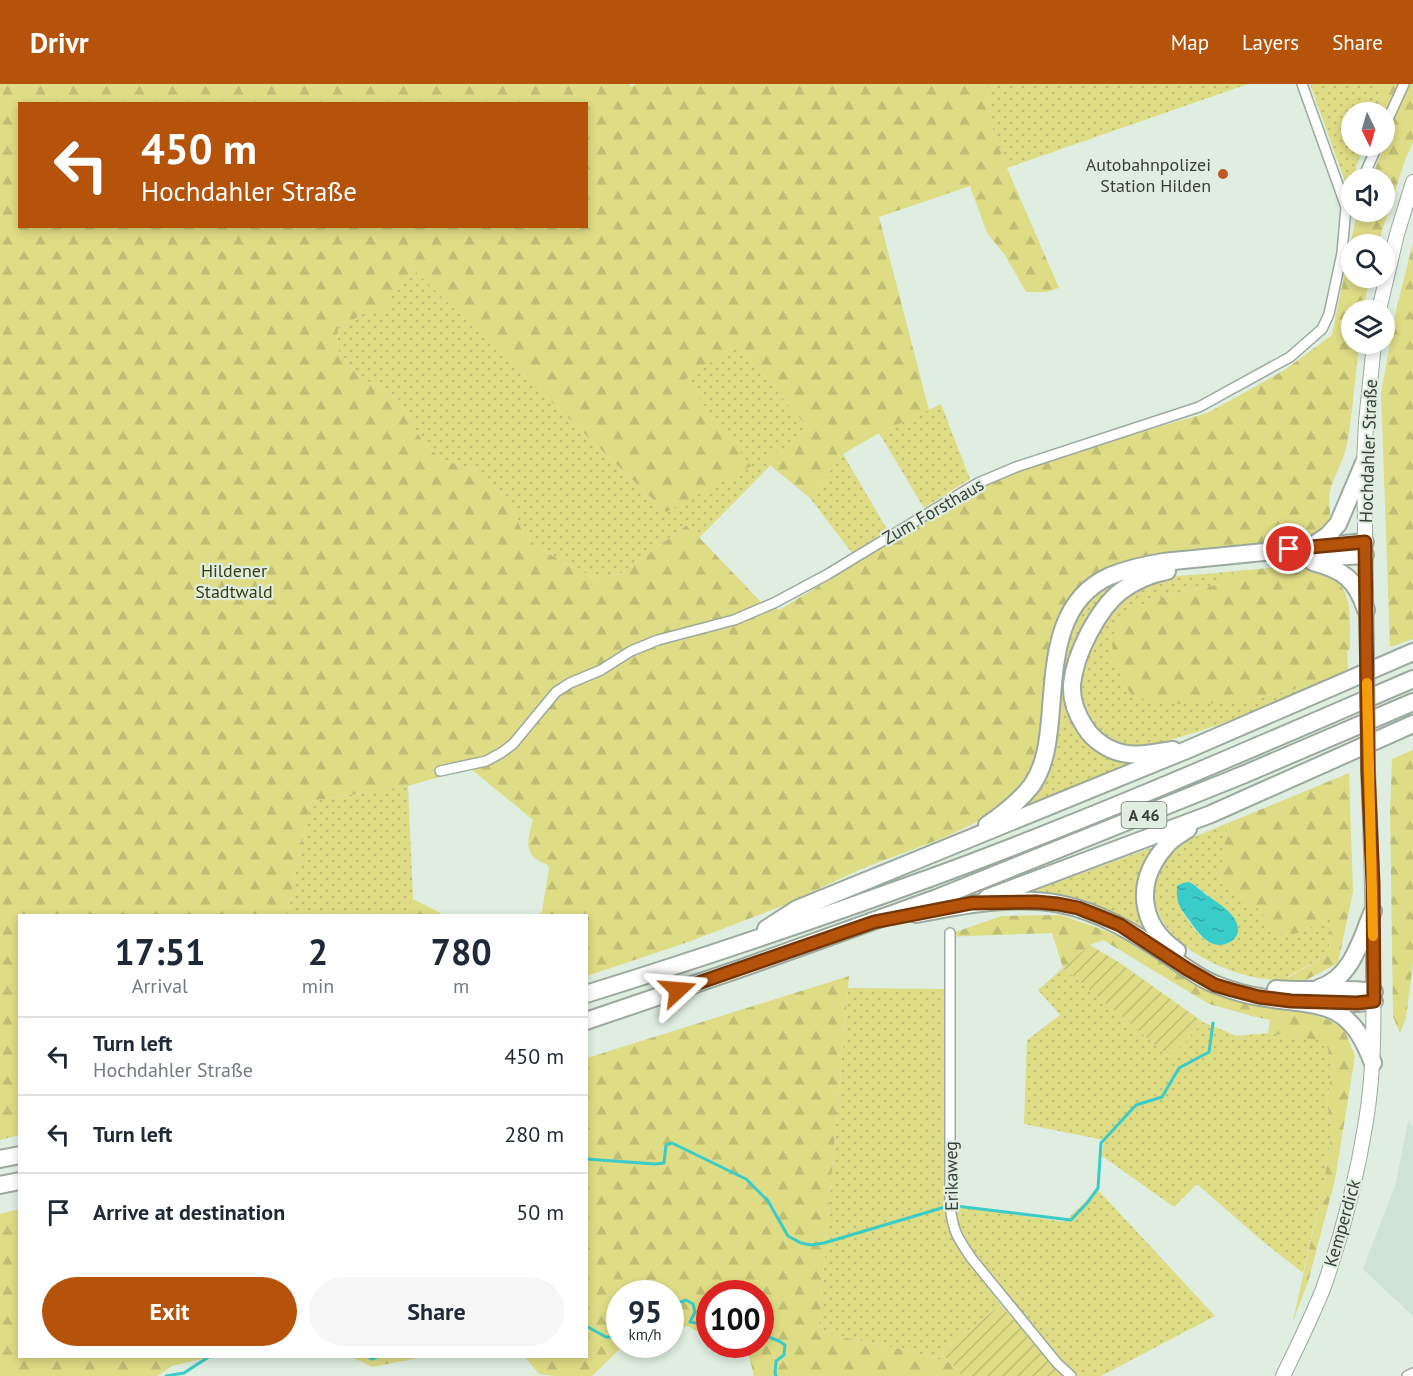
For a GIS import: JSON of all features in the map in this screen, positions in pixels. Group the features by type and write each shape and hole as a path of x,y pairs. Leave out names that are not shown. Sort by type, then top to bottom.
{"highway":[{"path":"1189,749 1137,754 1122,753 1109,748 1088,732 1074,703 1072,684 1079,658 1092,626 1102,611 1120,592 1158,572 1306,553 1338,525 1364,463"},
{"path":"966,840 1001,816 1019,799 1032,784 1042,765 1047,746 1058,644 1065,622 1089,589 1108,577 1131,568 1163,562 1365,549"},
{"path":"1306,553 1348,578 1356,587 1366,610"},
{"path":"747,942 797,909 1189,749 1413,652"},
{"path":"1243,752 1285,719 1316,702 1413,658"},
{"name":"A 46","path":"588,993 747,942 932,877 1173,782 1413,679"},
{"name":"A 46","path":"588,1020 874,922 1245,774 1413,702"},
{"path":"874,922 972,903 1211,814 1413,724"},
{"path":"1211,814 1167,844 1156,858 1148,874 1145,907 1152,925 1160,936 1189,960 1232,980 1271,989 1308,991 1356,989 1374,997"},
{"path":"972,903 1036,902 1078,908 1120,925 1215,985 1259,997 1291,1001 1335,1012 1354,1027 1364,1041 1373,1063"},
{"path":"1308,991 1327,986 1348,967 1373,911"},
{"path":"1291,1001 1357,1003 1374,997"},
{"path":"0,1159 18,1155"},
{"path":"0,1185 18,1181"}],"main road":[{"path":"1381,300 1396,234 1413,182"},
{"name":"Hochdahler Straße","path":"1373,354 1364,463 1368,771 1373,911 1373,1063"},
{"name":"Kemperdick","path":"1283,1376 1316,1305 1343,1224 1366,1123 1373,1063"}],"street":[{"path":"1302,84 1341,183"},
{"path":"1395,104 1404,84"},
{"name":"Zum Forsthaus","path":"440,771 486,761 501,753 513,744 556,692 570,683 601,670 631,651 658,640 734,620 774,603 828,574 978,483 1016,467 1199,408 1290,357 1315,337 1322,329 1329,314 1346,222"},
{"name":"Erikaweg","path":"950,933 953,1227 959,1241 972,1259 1057,1363 1071,1376"},
{"path":"1407,1376 1413,1373"}],"shaded area":[{"path":"1408,1121 1413,1126 1413,1316 1363,1269 1396,1183"}],"green space":[{"name":"Hildener Stadtwald","path":"0,84 629,84 631,87 636,84 987,84 993,132 1059,288 1046,292 1026,292 1005,255 987,233 970,186 879,217 929,410 879,433 843,454 810,498 765,461 809,429 737,344 685,380 751,466 666,512 412,268 403,286 391,296 386,312 370,310 338,328 337,349 359,376 398,399 424,444 443,460 471,469 510,500 523,534 540,549 598,580 622,573 687,525 762,603 779,610 974,488 1113,440 1207,413 1244,393 1286,369 1332,335 1342,288 1368,288 1365,300 1341,300 1341,354 1358,354 1346,450 1330,491 1330,515 1325,527 1317,533 1292,541 1151,554 1116,564 1094,574 1075,591 1062,609 1054,629 1046,661 1041,730 1028,779 1000,811 943,838 861,869 790,903 691,941 588,976 588,914 540,914 549,869 547,864 539,861 530,852 528,841 533,820 470,768 408,786 311,801 287,914 18,914 18,1135 0,1140"},
{"path":"987,84 1248,84 1007,168 993,132"},
{"path":"1310,84 1381,84 1375,102 1341,102 1341,156 1360,156 1356,168 1341,168 1341,170"},
{"name":"Hildener Stadtwald","path":"1381,84 1413,84 1413,142 1395,191 1395,168 1375,168 1380,156 1395,156 1395,102 1375,102"},
{"name":"Hildener Stadtwald","path":"1355,222 1385,222 1381,234 1353,234"},
{"path":"1413,243 1413,639 1390,647 1381,393 1388,354 1395,354 1397,306"},
{"path":"412,268 666,512 685,380 737,344 809,429 766,461 770,466 699,538 687,525 622,573 598,580 540,549 523,534 510,500 471,469 443,460 424,444 398,399 359,376 337,349 338,328 370,310 403,286"},
{"path":"941,404 970,479 924,508 879,433"},
{"path":"843,454 888,531 852,553 810,498"},
{"path":"1290,566 1311,567 1328,574 1344,591 1350,612 1348,669 1320,683 1236,703 1164,704 1132,696 1112,657 1113,637 1119,620 1139,606 1168,595 1220,584 1235,571"},
{"path":"1235,571 1220,584 1168,595 1139,606 1236,703 1320,683 1233,719 1156,744 1127,745 1114,741 1102,733 1086,711 1081,686 1092,643 1116,605 1134,590 1166,577"},
{"path":"1132,573 1102,598 1083,626 1075,646 1077,724 1152,761 1000,822 1035,787 1060,662 1078,611 1100,587"},
{"path":"1413,750 1413,962 1406,1018 1400,1034 1393,1016 1390,812 1392,759"},
{"path":"1349,773 1353,892 1338,963 1306,980 1289,982 1287,978 1329,954 1330,916 1301,933 1273,934 1260,910 1219,882 1228,823"},
{"path":"408,786 413,899 405,914 287,914 311,801"},
{"path":"1228,823 1219,882 1260,910 1301,933 1330,916 1329,954 1287,977 1289,982 1253,977 1203,958 1174,936 1163,922 1156,906 1154,889 1156,877 1169,854 1184,842","holes":["1197,886 1222,907 1235,922 1237,932 1235,937 1227,943 1216,944 1206,941 1182,912"]},
{"path":"1159,845 1136,883 1138,909 1153,937 1130,921 1096,907 1016,897"},
{"path":"413,899 442,914 405,914"},
{"path":"1060,915 1120,937 1174,971 1212,990 1294,1009 1329,1020 1344,1029 1355,1056 1335,1180 1308,1282 1293,1321 1324,1182 1332,1129 1327,1102 1333,1062 1325,1041 1268,1033 1270,1020 1209,1004 1103,940 1090,945 1063,968 1052,933 942,937 1001,916"},
{"path":"1090,945 1120,963 1203,1022 1170,1057 1063,968"},
{"path":"1063,968 1170,1057 1203,1022 1237,1036 1268,1033 1325,1040 1333,1062 1327,1102 1332,1129 1324,1182 1303,1273 1197,1184 1174,1207 1102,1156 1104,1140 1024,1124 1027,1040 1060,1015 1038,990"},
{"path":"849,976 818,1332 910,1351 951,1363 962,1376 754,1376 750,1358 774,1358 774,1280 696,1280 696,1330 684,1327 684,1280 606,1280 606,1358 611,1358 592,1376 554,1376 539,1374 526,1358 588,1358 588,1058"},
{"path":"848,988 947,989 946,1200 948,1222 953,1241 1001,1305 940,1352 951,1363 910,1351 818,1332"},
{"path":"1098,1190 1215,1316 1101,1376 1077,1376 1052,1352 962,1240 955,1224 954,1205 1064,1222"},
{"path":"18,1209 18,1358 206,1358 172,1366 157,1376 0,1376 0,1214"},
{"path":"1001,1305 1063,1376 962,1376 940,1352"},
{"path":"354,1358 419,1358 372,1367"}],"water":[{"path":"1189,882 1232,915 1238,931 1237,936 1231,941 1217,945 1211,943 1201,936 1186,916 1178,901 1177,886"}],"waterway":[{"path":"956,1206 1071,1220 1098,1188 1101,1143 1136,1105 1162,1097 1179,1068 1209,1052 1213,1023"},
{"path":"588,1159 664,1163 666,1145 672,1143 746,1179 768,1201 788,1236 811,1245 945,1207"},
{"path":"684,1301 693,1304 695,1312 690,1322 696,1323"},
{"path":"588,1327 606,1337"},
{"path":"774,1339 785,1345 784,1355 776,1361 776,1376"},
{"path":"166,1376 184,1373 207,1358"},
{"path":"371,1358 375,1358"}],"slow traffic":[{"path":"1367,683 1373,936"}],"place":[{"name":"Autobahnpolizei Station Hilden","path":"1223,174"}],"route":[{"path":"678,990 874,922 972,903 1036,902 1078,908 1120,925 1187,969 1215,985 1232,990 1259,997 1291,1001 1357,1003 1374,1001 1365,542 1289,549"}]}
